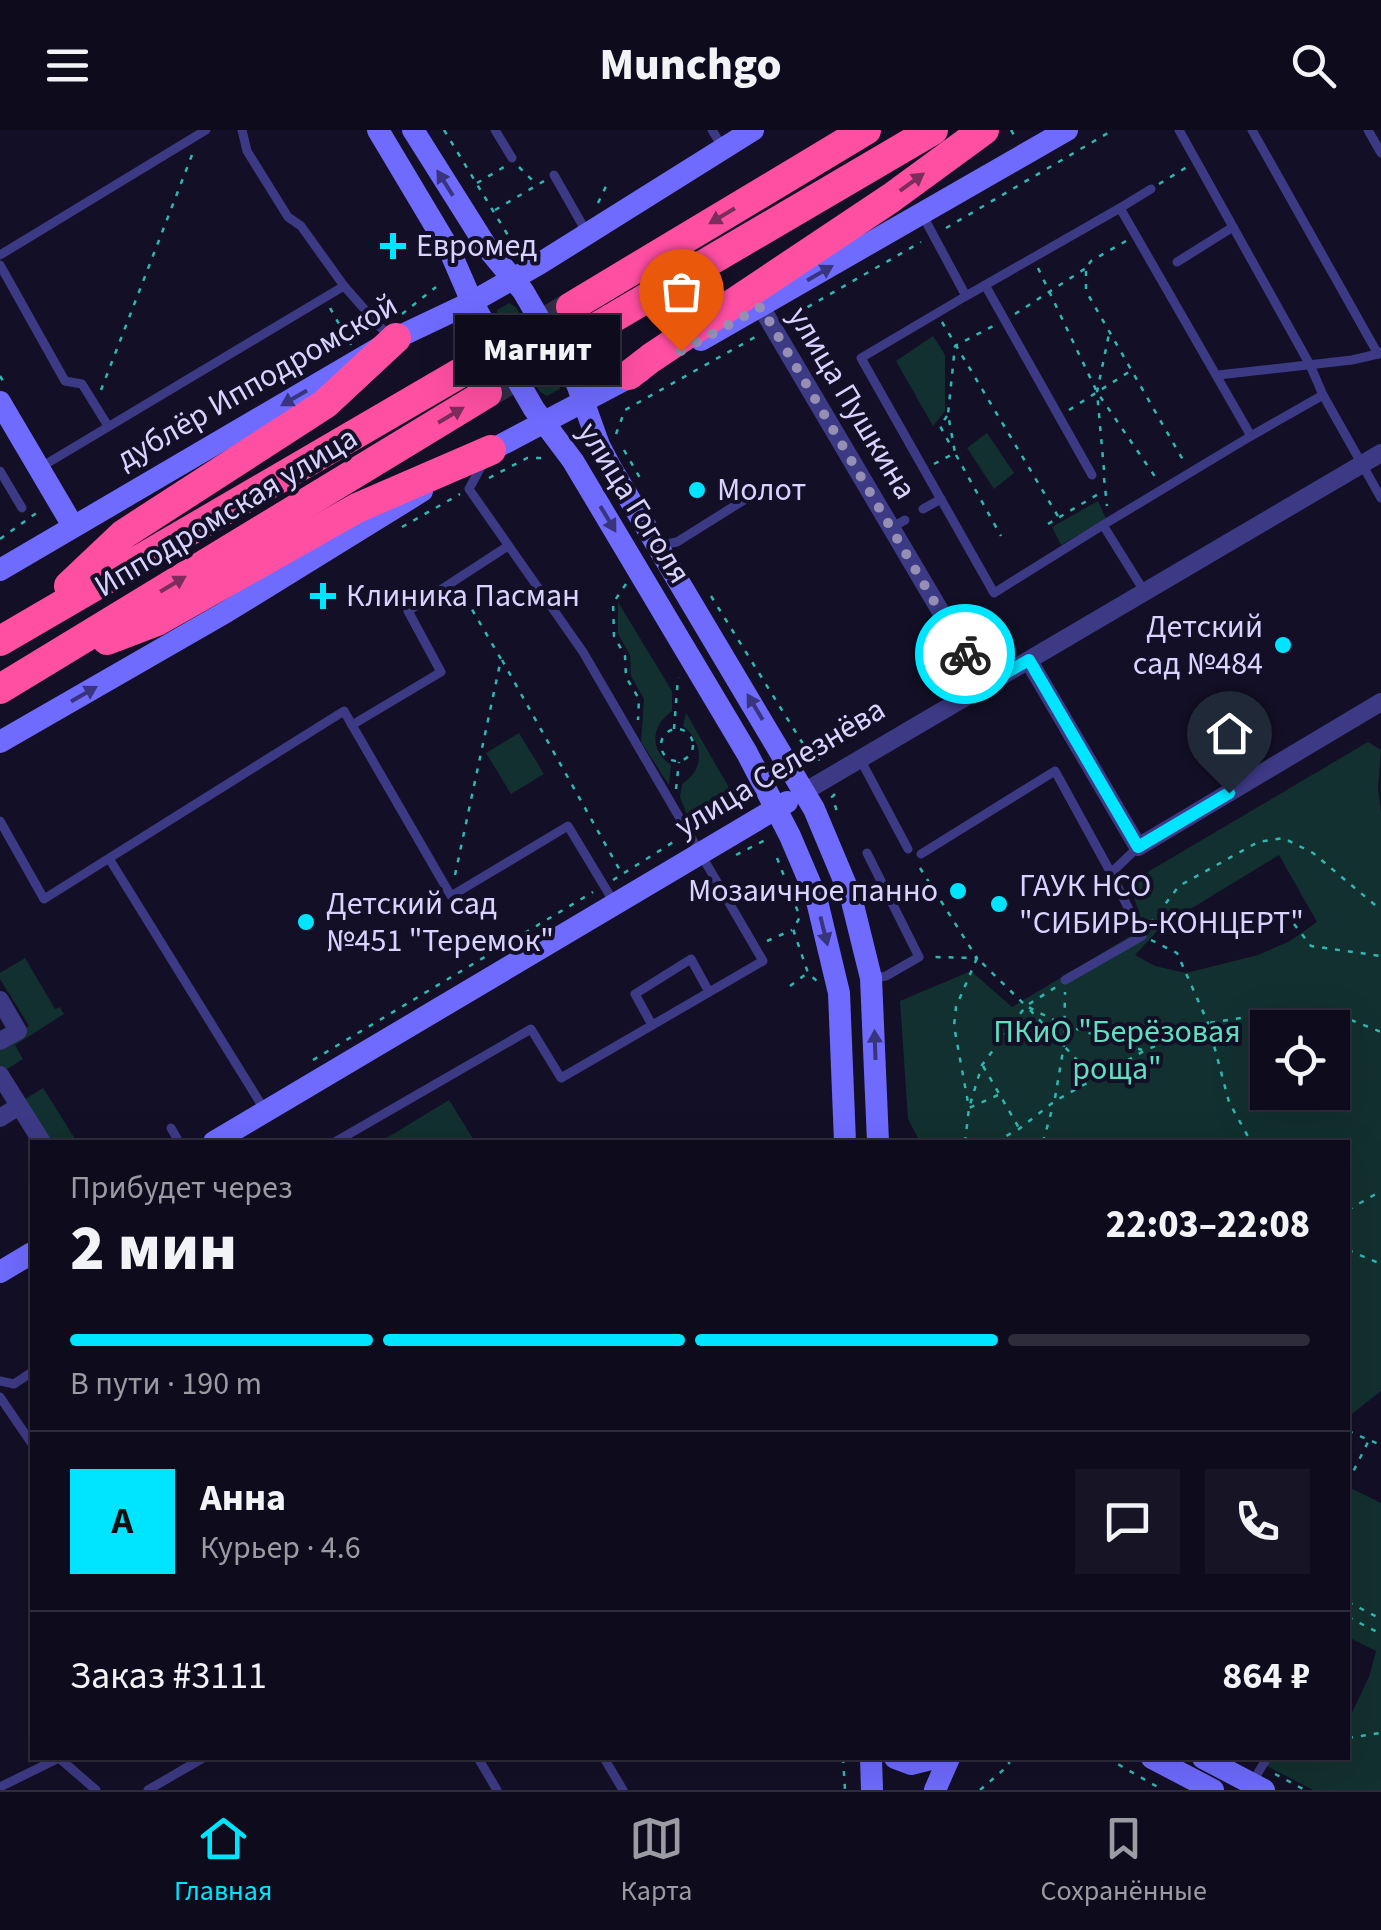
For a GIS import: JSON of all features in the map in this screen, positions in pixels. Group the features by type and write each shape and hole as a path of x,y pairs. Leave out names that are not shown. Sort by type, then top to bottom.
{"highway":[{"path":"584,332 866,130"},
{"path":"584,332 934,130"},
{"path":"614,377 651,358 891,198 984,130"},
{"path":"30,623 124,534 325,404 396,338"},
{"name":"Ипподромская улица","path":"0,641 472,366"},
{"name":"Ипподромская улица","path":"0,689 487,394"},
{"path":"43,664 157,622 357,508 491,450"}],"street":[{"name":"улица Гоголя","path":"378,130 449,248 476,308 523,391 583,477 777,807 816,897 839,993 845,1140"},
{"name":"улица Гоголя","path":"413,130 488,250 528,300 583,400 599,446 804,792 851,897 871,978 878,1140"},
{"name":"дублёр Ипподромской","path":"0,570 396,338 476,308 590,224 718,139 753,130"},
{"path":"0,742 226,612 491,450 583,400 614,377 654,366 766,318 928,225 1067,130"},
{"name":"улица Пушкина","path":"766,318 898,524 984,685"},
{"path":"0,402 73,526"},
{"name":"улица Селезнёва","path":"217,1140 609,895 699,852 804,792 1381,453"},
{"path":"1029,660 1138,847 1381,702"},
{"path":"0,1000 18,1030 0,1042"},
{"path":"0,1075 41,1140"},
{"path":"0,1118 19,1106"},
{"path":"0,1272 30,1254"},
{"path":"870,1760 872,1790"},
{"path":"900,1760 911,1764 927,1760"},
{"path":"935,1790 948,1760"},
{"path":"1156,1760 1213,1790"},
{"path":"1211,1760 1261,1775"}],"lane":[{"path":"242,130 248,151 288,217 301,226 380,328 396,338"},
{"path":"495,130 512,158"},
{"path":"1179,130 1310,365 1360,466 1381,498"},
{"path":"1218,375 1380,353 1252,130"},
{"path":"1368,130 1381,154"},
{"path":"0,256 203,132"},
{"path":"554,175 590,224"},
{"path":"1151,189 861,358 994,592 1323,395"},
{"path":"1120,208 1251,436"},
{"path":"928,225 966,296"},
{"path":"1176,262 1233,226"},
{"path":"0,266 65,381 82,384 108,426"},
{"path":"39,468 344,286"},
{"path":"985,286 1092,475"},
{"path":"339,1140 531,1029 561,1078 764,961 583,652 469,489 491,450"},
{"path":"0,471 22,508"},
{"path":"658,545 677,542 768,485"},
{"path":"924,509 941,499"},
{"path":"1103,525 1144,591"},
{"path":"352,725 441,672 408,611 508,546"},
{"path":"0,821 44,899 344,711 451,896 568,826 609,895"},
{"path":"860,759 908,850"},
{"path":"921,854 1055,772 1142,936 1065,980"},
{"path":"1111,874 1138,847"},
{"path":"868,853 919,957 886,976 871,978"},
{"path":"110,860 266,1112"},
{"path":"652,1025 635,994 690,959 709,992"},
{"path":"171,1128 178,1140"},
{"path":"0,1381 14,1384 30,1373"},
{"path":"0,1397 30,1441"},
{"path":"0,1787 54,1760"},
{"path":"60,1760 96,1790"},
{"path":"148,1790 200,1760"},
{"path":"479,1760 497,1790"},
{"path":"605,1760 622,1790"}],"path":[{"path":"444,130 519,249 532,250"},
{"path":"1010,130 1014,136"},
{"path":"616,436 624,410 766,318 928,225 1112,130"},
{"path":"95,406 203,132"},
{"path":"476,184 514,161 536,185"},
{"path":"1151,189 1196,161"},
{"path":"493,212 554,175"},
{"path":"590,224 608,182"},
{"path":"954,346 1004,320 1136,236"},
{"path":"1033,258 1097,392 1164,490"},
{"path":"1086,268 1086,291 1191,474"},
{"path":"324,300 352,346"},
{"path":"937,312 1059,518"},
{"path":"584,332 614,377"},
{"path":"1048,524 1100,492 1107,506 1097,392 1109,332"},
{"path":"954,346 948,414 955,453"},
{"path":"1058,415 1132,370"},
{"path":"948,414 940,426 1001,536"},
{"path":"625,451 642,482"},
{"path":"924,469 955,453"},
{"path":"526,458 544,457"},
{"path":"0,540 56,498"},
{"path":"455,580 622,874"},
{"path":"627,583 613,603 614,636 625,656 626,677 639,699 637,743"},
{"path":"704,586 813,760 828,759"},
{"path":"451,896 501,659"},
{"path":"674,729 678,676 688,690"},
{"path":"674,729 684,730 693,742 691,752 679,760 669,758 662,750 665,734 674,729"},
{"path":"699,852 752,798"},
{"path":"305,1065 609,895 622,874 770,837"},
{"path":"1250,1140 1229,1102 1208,1023 1176,953 1142,936 1179,886 1258,842 1282,838 1313,852 1381,910"},
{"path":"908,850 977,958 1095,1079"},
{"path":"755,946 793,929 800,918 776,853"},
{"path":"1294,924 1311,946 1381,956"},
{"path":"793,929 808,974 818,982"},
{"path":"919,957 977,958"},
{"path":"969,1108 954,1026 956,1007 977,958"},
{"path":"790,986 808,974"},
{"path":"965,1140 969,1108 982,1065 1026,1006 1065,980"},
{"path":"1044,1140 1064,1046 1065,980"},
{"path":"1026,1006 1064,1025 1144,1050"},
{"path":"999,1140 1020,1129 1055,1101 1144,1050 1208,1023 1281,1012 1336,1014 1381,1032"},
{"path":"982,1065 1020,1129"},
{"path":"969,1108 998,1095"},
{"path":"1350,1209 1381,1191"},
{"path":"1350,1251 1381,1264"},
{"path":"1350,1432 1381,1445"},
{"path":"1350,1478 1369,1440"},
{"path":"1350,1603 1381,1619"},
{"path":"1350,1618 1381,1634"},
{"path":"1350,1738 1381,1734"},
{"path":"842,1760 845,1790"},
{"path":"980,1790 1009,1765 1009,1760"},
{"path":"1111,1760 1163,1790"},
{"path":"1261,1775 1305,1790"}],"green space":[{"path":"509,303 516,307 559,381 560,389 547,396 540,392 497,318 497,310"},
{"path":"933,336 945,355 945,411 933,426 896,361"},
{"path":"987,433 1014,473 994,489 967,448"},
{"path":"1098,501 1106,519 1061,545 1052,527"},
{"path":"618,602 672,691 672,711 660,724 655,738 659,752 671,765 669,785 641,742 644,699 631,676 630,655 618,634"},
{"path":"686,713 735,798 691,825 680,797 682,784 695,771 699,756 695,740 683,726"},
{"path":"519,733 544,774 511,794 486,753"},
{"name":"ПКиО \"Берёзовая роща\"","path":"1368,742 1381,750 1381,1391 1350,1415 1350,1140 919,1140 908,1119 900,1001 971,971 1012,1007 1144,928 1129,883","holes":["1279,855 1317,922 1290,941 1258,955 1186,973 1155,966 1135,955 1161,927"]},
{"path":"25,958 55,1009 60,1007 64,1014 15,1045 23,1059 4,1071 0,1065 0,1044 29,1026 0,973"},
{"path":"43,1088 76,1140 47,1140 22,1101"},
{"path":"449,1100 474,1140 383,1140"},
{"path":"1350,1488 1381,1503 1381,1790 1313,1790 1255,1760 1350,1760 1350,1717 1369,1677 1376,1651 1350,1638"}],"tunnel":[{"path":"472,366 571,307"},
{"path":"487,393 587,333"}],"way so far":[{"path":"681,351 761,307 965,654"}],"place":[{"name":"Евромед","path":"393,246"},
{"name":"Магнит","path":"681,351"},
{"name":"Молот","path":"697,490"},
{"name":"Клиника Пасман","path":"323,596"},
{"name":"Детский сад №484","path":"1283,645"},
{"name":"Мозаичное панно","path":"958,891"},
{"name":"ГАУК НСО \"СИБИРЬ-КОНЦЕРТ\"","path":"999,904"},
{"name":"Детский сад №451 \"Теремок\"","path":"306,922"}],"route":[{"path":"965,654 984,685 1029,660 1138,847 1229,793"}]}
